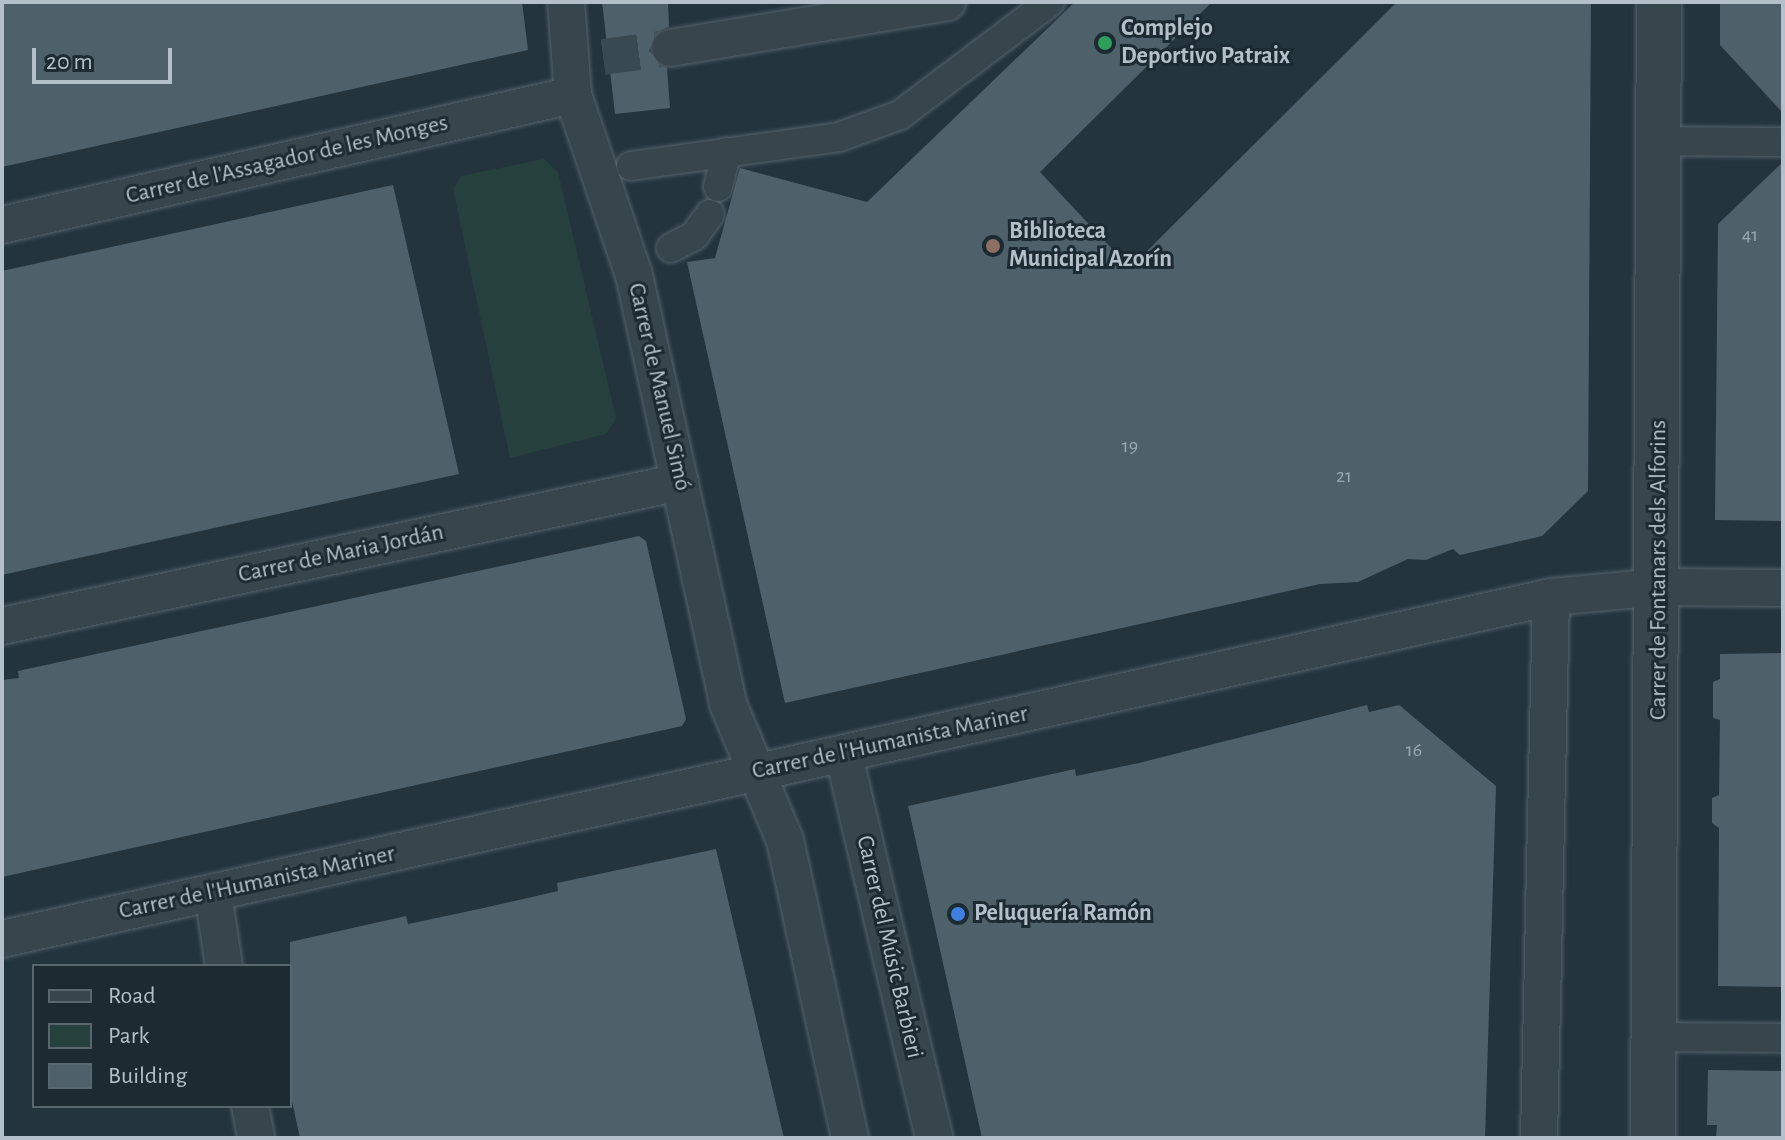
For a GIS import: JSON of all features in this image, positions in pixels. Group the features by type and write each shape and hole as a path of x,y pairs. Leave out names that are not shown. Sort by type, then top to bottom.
{"street":[{"name":"Carrer de Manuel Simó","path":"566,2 588,57 573,95 634,275 728,704 756,772"},
{"path":"670,48 947,2"},
{"path":"631,166 839,137 900,115 1050,2"},
{"name":"Carrer de Fontanars dels Alforins","path":"1653,1138 1661,587 1659,2"},
{"name":"Carrer de l'Assagador de les Monges","path":"2,225 573,95"},
{"path":"1658,141 1783,142"},
{"path":"671,248 694,236 714,201 727,152"},
{"name":"Carrer de Maria Jordán","path":"2,626 680,482"},
{"name":"Carrer de l'Humanista Mariner","path":"2,939 756,772 844,756 1551,597 1661,587 1783,588"},
{"path":"1539,1138 1551,597"},
{"name":"Carrer del Músic Barbieri","path":"844,756 934,1138"},
{"path":"756,772 785,840 850,1138"},
{"path":"213,893 224,964"},
{"path":"1655,1037 1783,1038"},
{"path":"250,1108 256,1138"}],"green space":[{"path":"544,159 558,172 616,418 606,434 510,458 453,189 461,176"}],"building":[{"path":"2,2 522,2 528,50 2,167"},
{"path":"602,2 668,2 669,27 656,32 649,51 667,68 670,108 615,114"},
{"path":"1075,2 1212,2 1040,172 1130,268 1397,2 1591,2 1588,491 1542,536 1460,555 1453,549 1426,560 1408,559 1358,582 1320,584 785,703 687,262 715,258 740,168 867,202"},
{"path":"1720,2 1783,2 1783,113 1720,45"},
{"path":"1783,162 1783,521 1715,520 1718,224"},
{"path":"393,185 459,474 2,575 2,271"},
{"path":"639,536 646,541 686,719 682,726 2,877 2,680 19,678 18,671"},
{"path":"1783,653 1783,987 1718,986 1719,828 1712,823 1712,798 1719,795 1720,720 1713,718 1713,682 1720,679 1720,654"},
{"path":"1367,705 1369,712 1399,705 1496,786 1485,1138 982,1138 908,806 1075,769 1076,776 1139,763"},
{"path":"716,849 784,1138 300,1138 292,1101 290,942 406,916 408,924 479,909 558,891 557,883"},
{"path":"1708,1070 1783,1071 1783,1138 1716,1138 1717,1125 1707,1125"}],"tunnel":[{"path":"603,57 670,48"}],"place":[{"name":"Complejo Deportivo Patraix","path":"1105,43"},
{"name":"Biblioteca Municipal Azorín","path":"993,246"},
{"name":"Peluquería Ramón","path":"958,914"}]}
